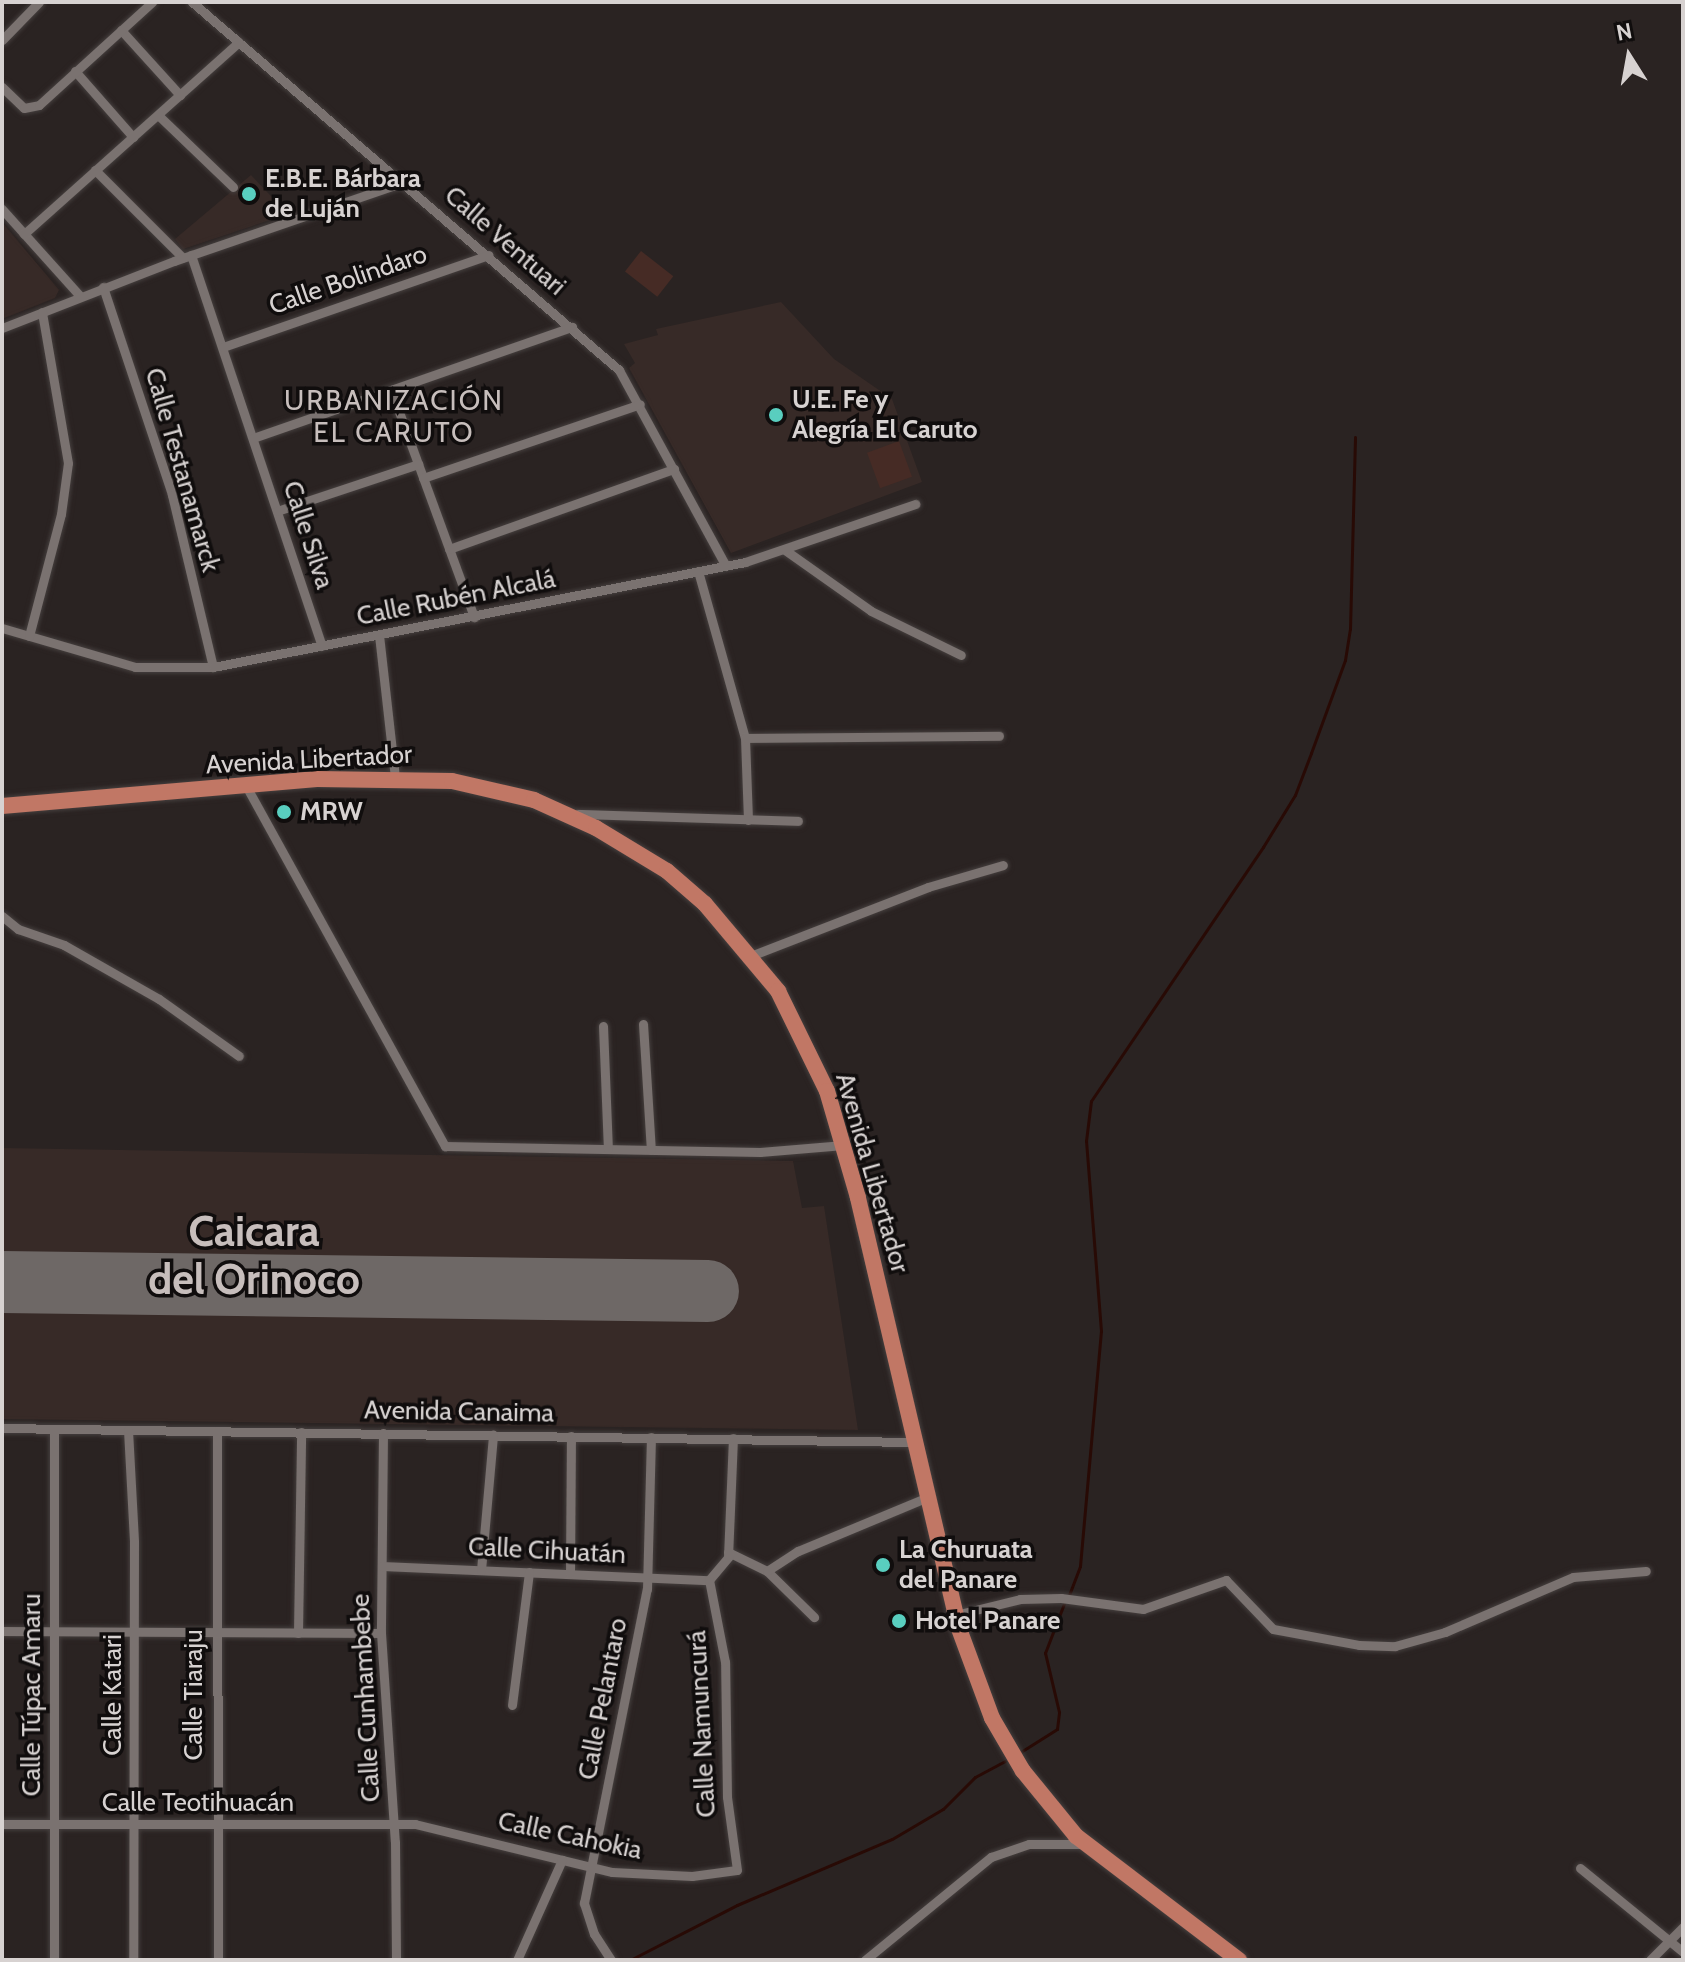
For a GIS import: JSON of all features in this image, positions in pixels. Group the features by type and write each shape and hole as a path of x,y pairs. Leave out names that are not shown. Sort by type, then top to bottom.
{"highway":[{"name":"Avenida Libertador","path":"2,806 245,784 395,777 479,785 567,814 667,871 753,955 808,1046 844,1145 955,1615 971,1670 1003,1739 1037,1790 1085,1844 1239,1960"}],"street":[{"path":"3,37 39,2"},
{"path":"2,87 19,106 29,108 152,2"},
{"name":"Calle Ventuari","path":"192,2 619,370 726,566"},
{"path":"121,30 180,95"},
{"path":"24,234 239,42"},
{"path":"75,71 133,137"},
{"path":"158,115 233,187"},
{"path":"95,170 187,256"},
{"path":"2,328 187,256 404,182"},
{"path":"2,209 80,296"},
{"name":"Calle Bolindaro","path":"223,347 488,255"},
{"name":"Calle Silva","path":"187,256 223,347 322,646"},
{"name":"Calle Testanamarck","path":"103,287 172,495 213,667"},
{"path":"29,636 67,478 64,426 42,312"},
{"path":"253,438 572,327"},
{"path":"391,390 474,617"},
{"path":"423,478 640,404"},
{"path":"277,511 418,464"},
{"path":"449,549 674,469"},
{"name":"Calle Rubén Alcalá","path":"2,628 152,670 213,667 726,566 785,550 915,504"},
{"path":"785,550 871,611 961,655"},
{"path":"698,571 745,738 748,820"},
{"path":"379,635 395,777"},
{"path":"745,738 999,736"},
{"path":"245,784 445,1146 760,1152 844,1145"},
{"path":"567,814 798,821"},
{"path":"753,955 928,887 1003,865"},
{"path":"2,916 29,935 64,945 148,992 239,1056"},
{"path":"643,1024 651,1150"},
{"path":"603,1026 608,1149"},
{"name":"Avenida Canaima","path":"2,1428 915,1442"},
{"name":"Calle Túpac Amaru","path":"54,1429 54,1960"},
{"name":"Calle Katari","path":"128,1430 135,1633 133,1960"},
{"name":"Calle Tiaraju","path":"217,1431 218,1960"},
{"path":"298,1633 301,1432"},
{"name":"Calle Cunhambebe","path":"383,1433 381,1633 394,1825 396,1960"},
{"path":"481,1570 493,1435"},
{"path":"570,1574 571,1436"},
{"name":"Calle Pelantaro","path":"611,1960 585,1911 648,1578 651,1437"},
{"path":"709,1580 724,1567 728,1552 733,1438"},
{"path":"767,1571 798,1551 928,1497"},
{"path":"728,1552 767,1571 814,1617"},
{"name":"Calle Cihuatán","path":"382,1566 709,1580"},
{"path":"955,1615 1003,1601 1061,1598 1143,1609 1226,1580 1273,1629 1347,1644 1395,1646 1445,1632 1573,1577 1646,1571"},
{"path":"512,1705 526,1626 529,1572"},
{"name":"Calle Namuncurá","path":"709,1580 725,1662 727,1797 737,1870"},
{"path":"2,1631 381,1633"},
{"name":"Calle Teotihuacán","path":"2,1824 394,1825"},
{"name":"Calle Cahokia","path":"394,1825 415,1824 593,1868 665,1876 737,1870"},
{"path":"865,1960 991,1857 1029,1844 1085,1844"},
{"path":"517,1960 562,1860"},
{"path":"1580,1868 1683,1952"},
{"path":"1650,1960 1683,1927"}],"shaded area":[{"name":"E.B.E. Bárbara de Luján","path":"251,175 288,214 183,249 175,239"},
{"path":"2,222 59,290 55,298 2,319"},
{"path":"641,251 673,276 657,297 625,271"},
{"name":"U.E. Fe y Alegría El Caruto","path":"781,302 834,359 892,399 922,482 731,553 629,368 635,363 624,344 658,335 656,329"},
{"path":"899,441 912,477 880,488 867,453"},
{"path":"2,1148 793,1161 802,1208 824,1206 858,1430 2,1419"}],"waterway":[{"path":"1069,1595 1080,1566 1101,1331 1086,1141 1091,1101 1295,795 1345,660 1350,629 1355,437"},
{"path":"1019,1753 1057,1729 1059,1712 1045,1653 1065,1601"},
{"path":"630,1960 737,1905 892,1839 943,1809 975,1777 1005,1761"}],"runway":[{"path":"2,1282 708,1291"}],"place":[{"name":"E.B.E. Bárbara de Luján","path":"249,194"},
{"name":"U.E. Fe y Alegría El Caruto","path":"776,415"},
{"name":"MRW","path":"284,812"},
{"name":"La Churuata del Panare","path":"883,1565"},
{"name":"Hotel Panare","path":"899,1621"}],"district":[{"name":"URBANIZACIÓN EL CARUTO","path":"394,416"},
{"name":"Caicara del Orinoco","path":"254,1255"}]}
